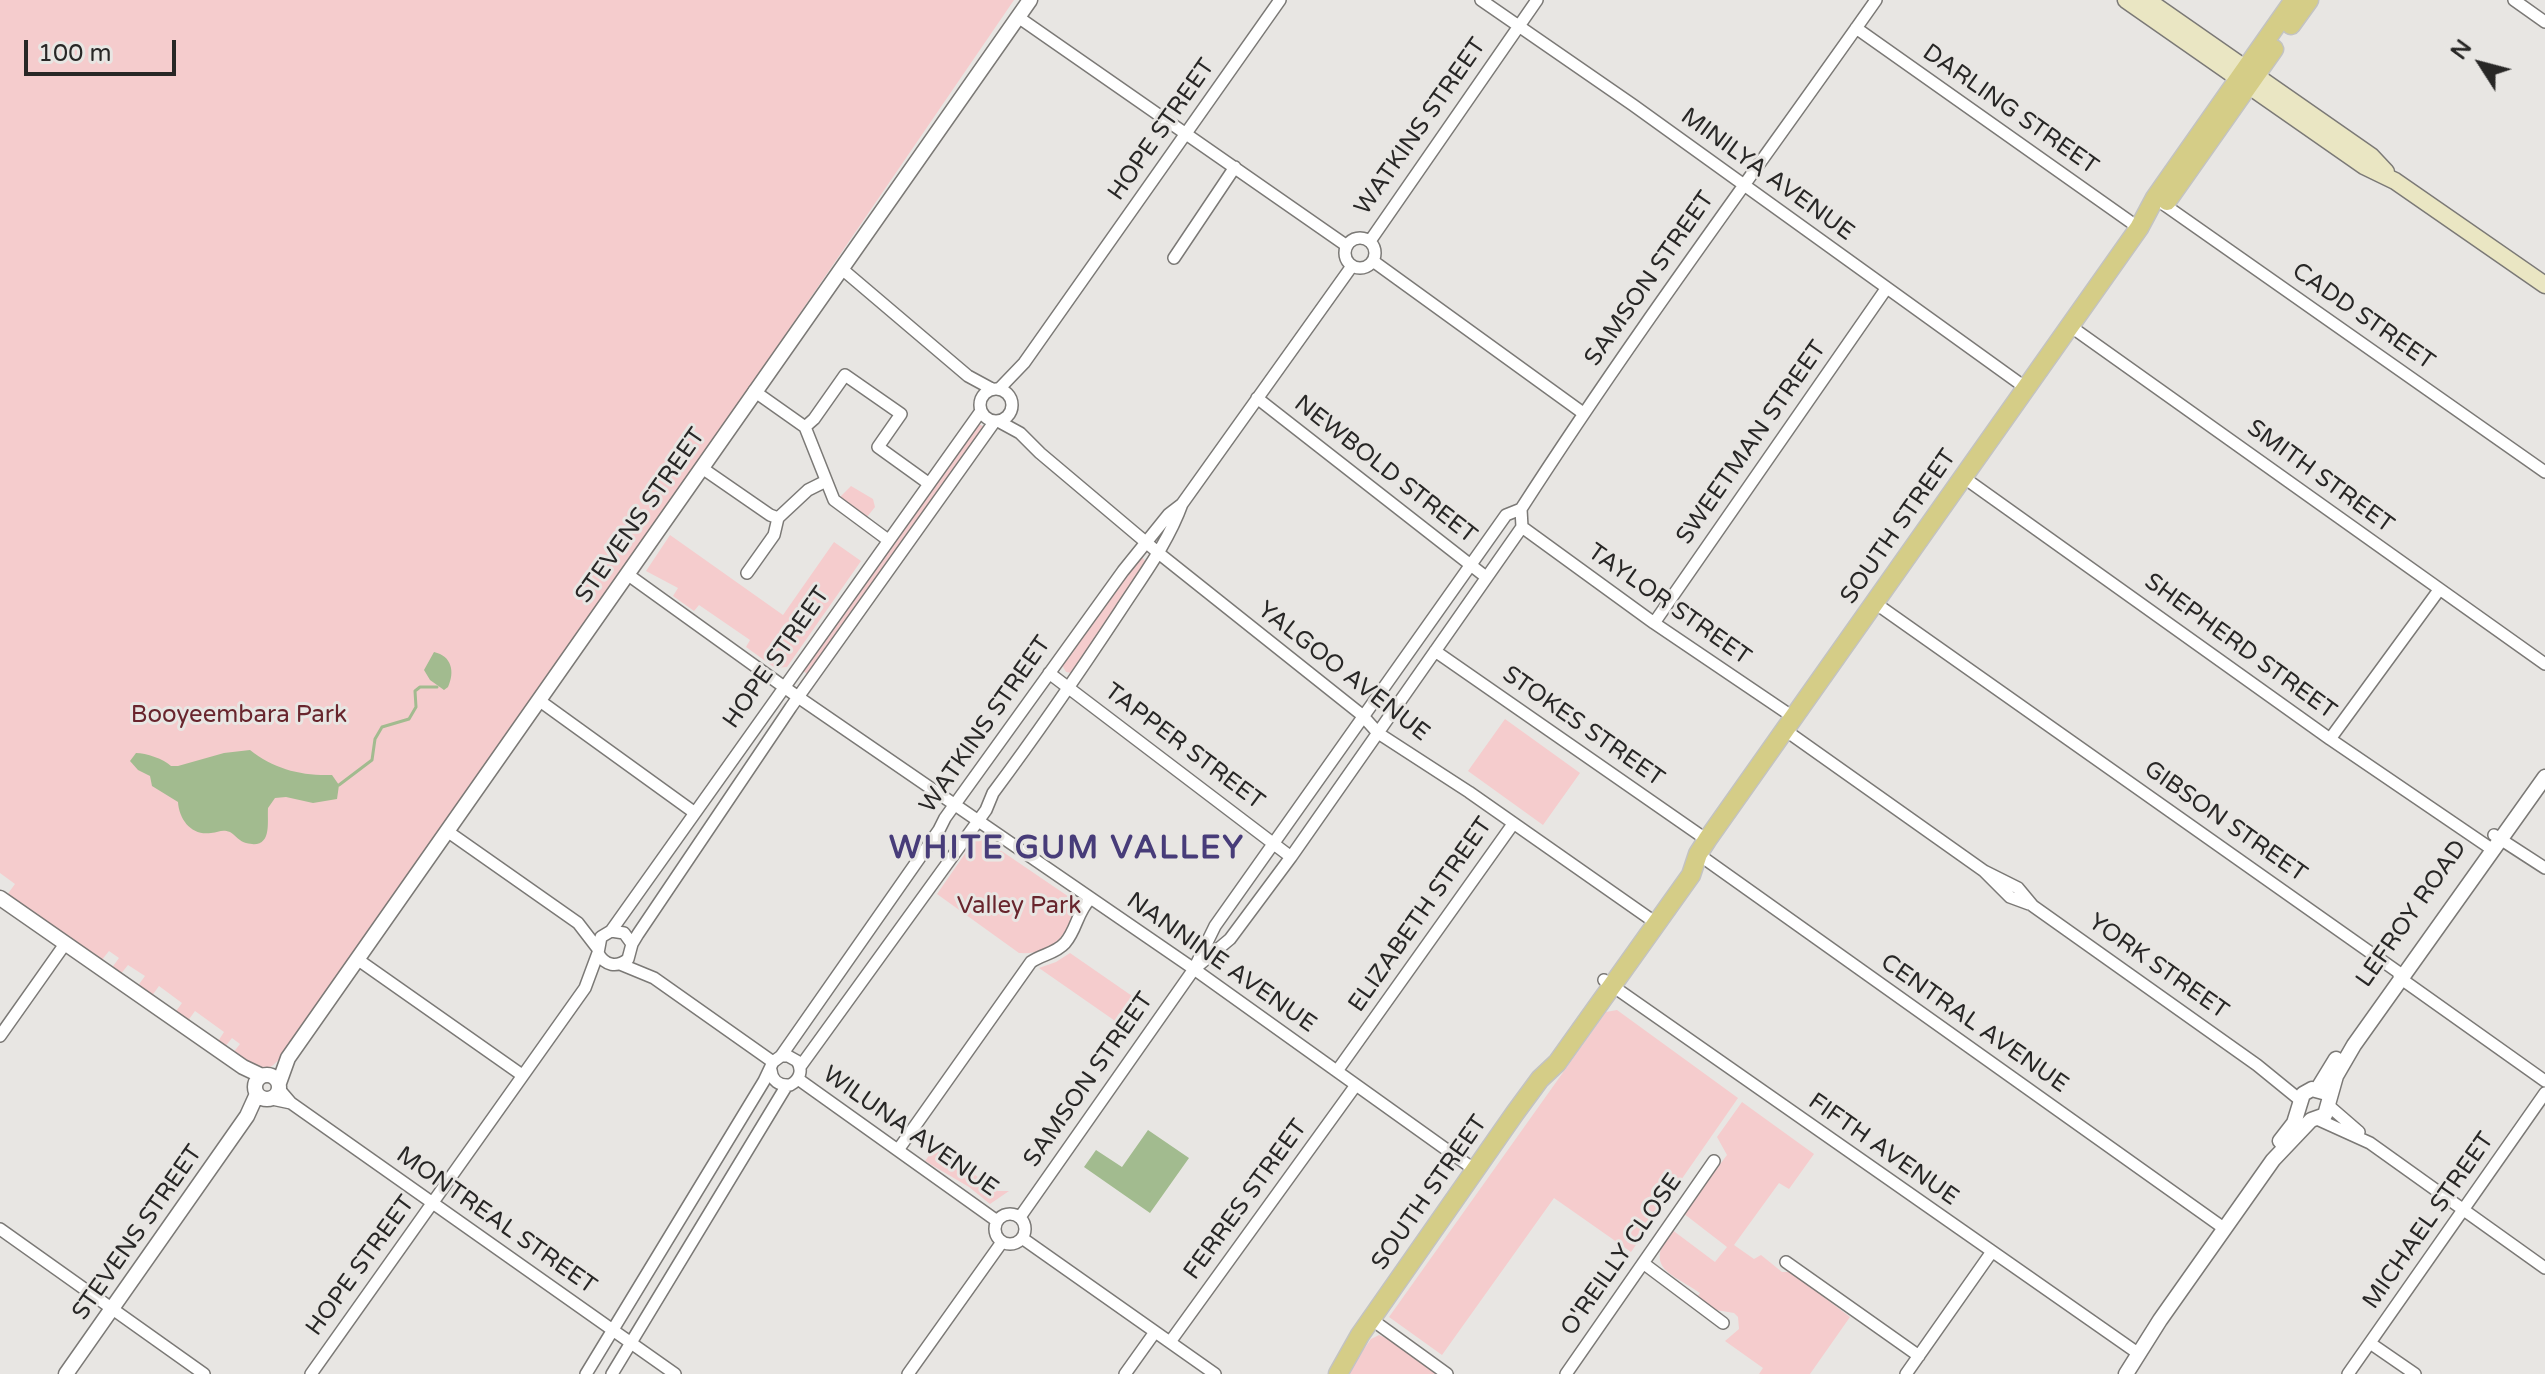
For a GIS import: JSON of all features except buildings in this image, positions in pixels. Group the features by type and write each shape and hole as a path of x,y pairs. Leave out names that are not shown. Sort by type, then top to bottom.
{"main road":[{"path":"2126,0 2371,156 2395,181 2545,285"},
{"path":"2147,0 2248,77"},
{"name":"SOUTH STREET","path":"2248,77 2294,0"},
{"name":"SOUTH STREET","path":"1338,1374 1371,1319 1540,1079 1557,1063 1652,920 1691,875 1702,847 1963,477 2248,77 2309,0"},
{"name":"SOUTH STREET","path":"1326,1374 1360,1335"}],"street":[{"name":"STEVENS STREET","path":"66,1374 1030,0"},
{"name":"HOPE STREET","path":"1010,397 1024,363 1280,0"},
{"name":"MINILYA AVENUE","path":"1481,0 2026,388"},
{"name":"WATKINS STREET","path":"1370,241 1537,0"},
{"name":"SAMSON STREET","path":"1020,1217 1194,969 1215,926 1362,715 1506,515 1521,509 1583,413 1742,185 1876,0"},
{"path":"2514,0 2545,22"},
{"path":"1018,17 1347,246"},
{"name":"DARLING STREET","path":"1856,28 2139,228"},
{"path":"1174,258 1235,167"},
{"name":"CADD STREET","path":"2159,201 2545,472"},
{"name":"WATKINS STREET","path":"612,1374 795,1077 1070,687 1158,552 1182,504 1352,266 1346,259 1347,246 1355,239 1370,241 1375,248 1373,261"},
{"path":"1352,266 1361,269 1373,261 1583,413"},
{"path":"842,269 968,376 991,392 1010,397 1011,412 996,421 986,418 981,411 991,392"},
{"name":"SWEETMAN STREET","path":"1654,623 1886,289"},
{"name":"SMITH STREET","path":"2070,326 2545,664"},
{"name":"HOPE STREET","path":"991,392 1024,363"},
{"path":"805,427 845,375 901,414 878,447 928,483"},
{"path":"754,391 805,427 834,500 888,540"},
{"name":"NEWBOLD STREET","path":"1257,398 1486,577"},
{"name":"HOPE STREET","path":"609,932 981,411"},
{"name":"YALGOO AVENUE","path":"1011,412 1020,433"},
{"name":"HOPE STREET","path":"632,947 798,697 996,421"},
{"name":"YALGOO AVENUE","path":"996,421 1020,433 1158,552 1362,715 1378,733 1652,920"},
{"path":"702,468 778,518"},
{"name":"SHEPHERD STREET","path":"1963,477 2330,739 2494,842 2545,868"},
{"path":"747,573 774,535 778,518 808,490 826,481"},
{"name":"WATKINS STREET","path":"586,1374 775,1063 1049,673 1146,541 1182,504"},
{"path":"1521,509 1522,527"},
{"name":"SAMSON STREET","path":"1194,969 1230,939 1291,857 1522,527"},
{"name":"TAYLOR STREET","path":"1522,527 1789,724"},
{"name":"NANNINE AVENUE","path":"627,574 783,687 1194,969 1475,1170"},
{"path":"2330,739 2439,590"},
{"name":"GIBSON STREET","path":"1875,603 2545,1081"},
{"name":"STOKES STREET","path":"1435,651 1702,847"},
{"name":"TAPPER STREET","path":"1049,673 1291,857"},
{"path":"540,701 695,813"},
{"name":"YORK STREET","path":"1789,724 1984,871 2018,888 2033,906 2545,1268"},
{"name":"LEFROY ROAD","path":"2126,1374 2136,1353 2222,1227 2294,1123 2314,1104 2545,764"},
{"name":"LEFROY ROAD","path":"2494,842 2545,777"},
{"name":"ELIZABETH STREET","path":"1337,1071 1513,824"},
{"path":"447,831 578,923 624,933 654,978"},
{"name":"CENTRAL AVENUE","path":"1702,847 2222,1227"},
{"name":"MONTREAL STREET","path":"0,898 675,1374"},
{"path":"898,1150 1031,962 1064,945 1075,928 1080,911 1090,899"},
{"path":"578,923 603,961 654,978 775,1063 794,1059 795,1077 775,1081 775,1063"},
{"path":"598,951 598,942 609,932"},
{"path":"0,1036 65,944"},
{"path":"616,964 628,959 632,947"},
{"name":"HOPE STREET","path":"585,988 598,951"},
{"path":"357,959 522,1075"},
{"name":"HOPE STREET","path":"311,1374 585,988 616,964"},
{"name":"FIFTH AVENUE","path":"1608,983 2136,1353"},
{"name":"WILUNA AVENUE","path":"795,1077 997,1221"},
{"name":"FERRES STREET","path":"1170,1342 1356,1085"},
{"name":"MICHAEL STREET","path":"2348,1374 2545,1093"},
{"name":"YORK STREET","path":"2314,1104 2370,1143"},
{"name":"O'REILLY CLOSE","path":"1566,1374 1714,1161"},
{"path":"1008,1214 1020,1217 1025,1228 1022,1238 1013,1244 1002,1242 995,1233 997,1221 1008,1214"},
{"path":"0,1229 204,1374"},
{"path":"1022,1238 1215,1374"},
{"path":"908,1374 1002,1242"},
{"path":"1906,1374 1991,1253"},
{"path":"1786,1262 1919,1356"},
{"path":"1643,1263 1723,1323"},
{"path":"1371,1319 1447,1374"},
{"path":"1125,1374 1155,1332"},
{"path":"2370,1343 2415,1374"},
{"name":"LEFROY ROAD","path":"2116,1374 2136,1353"}],"green space":[{"name":"Booyeembara Park","path":"0,0 1014,0 690,474 284,1054 274,1065 262,1071 232,1054 240,1044 232,1038 224,1048 217,1043 224,1032 195,1011 187,1022 174,1014 182,1003 159,986 151,997 137,987 145,976 128,965 120,975 111,969 119,958 109,951 101,961 7,895 15,884 0,873"},
{"path":"978,424 983,426 963,463 810,676 802,670"},
{"path":"851,486 873,499 875,507 867,517 840,497"},
{"path":"670,535 783,615 834,542 861,561 787,667 775,668 746,647 750,640 699,605 694,611 673,596 678,588 646,571"},
{"path":"1142,557 1146,562 1072,673 1066,672 1062,665"},
{"path":"1505,719 1580,773 1543,825 1468,771"},
{"name":"Valley Park","path":"978,835 1075,901 1065,932 1051,946 1032,953 1019,953 937,894"},
{"path":"1070,953 1135,998 1118,1023 1039,968"},
{"path":"1617,1010 1738,1098 1631,1252 1554,1198 1442,1355 1389,1317 1606,1012"},
{"path":"1742,1102 1814,1154 1789,1189 1779,1183 1734,1245 1754,1259 1761,1255 1782,1272 1791,1272 1850,1317 1810,1374 1759,1374 1763,1368 1725,1341 1739,1329 1738,1317 1734,1313 1716,1310 1696,1298 1700,1293 1670,1274 1660,1261 1663,1242 1671,1229 1715,1262 1727,1247 1683,1213 1727,1155 1717,1137"},
{"path":"935,1147 998,1191 1009,1191 990,1204 969,1187 925,1161"},
{"path":"1379,1335 1438,1374 1346,1374 1371,1339"}],"shaded area":[{"path":"434,652 445,657 450,665 450,681 444,690 430,680 424,670"},
{"path":"250,750 288,770 332,775 339,785 337,799 313,803 286,797 275,798 268,808 265,839 261,843 246,843 227,831 204,833 192,829 184,821 178,802 152,786 150,776 130,761 136,753 140,753 178,766 224,753"},
{"path":"1148,1130 1189,1158 1150,1213 1084,1167 1096,1150 1122,1167"}],"waterway":[{"path":"339,785 372,760 375,739 382,727 409,719 416,707 415,691 420,687 437,687"}],"district":[{"name":"WHITE GUM VALLEY","path":"1067,850"}]}
